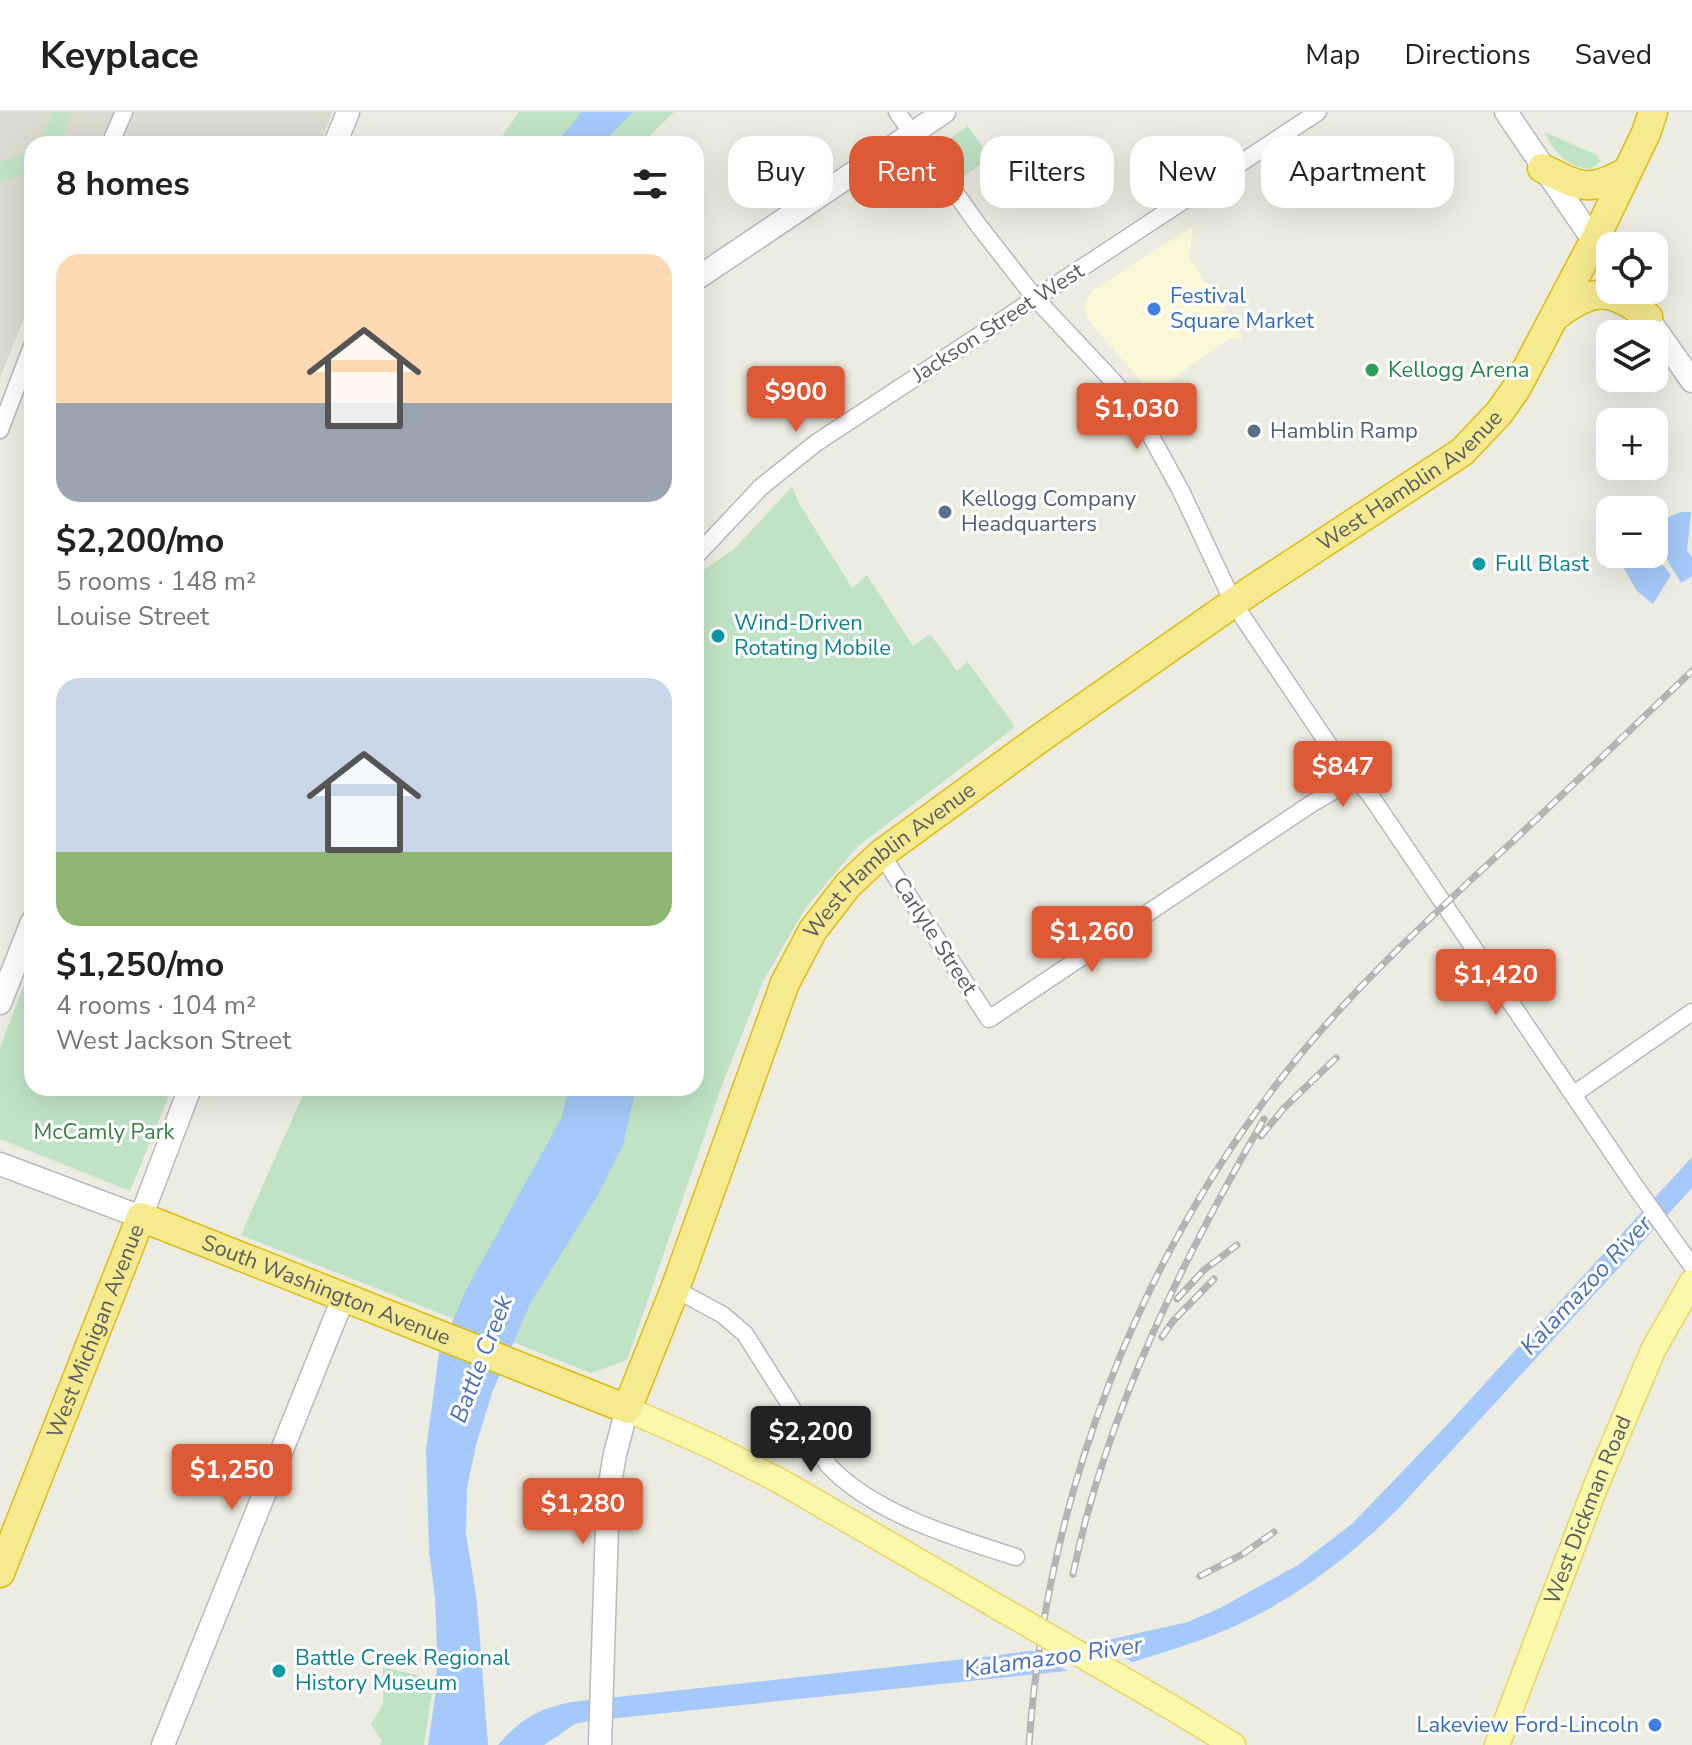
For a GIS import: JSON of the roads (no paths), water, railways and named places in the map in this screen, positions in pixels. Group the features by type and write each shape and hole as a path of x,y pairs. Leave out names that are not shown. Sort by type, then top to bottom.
{"highway":[{"name":"West Hamblin Avenue","path":"627,1409 675,1289 785,983 813,930 848,885 881,854 1234,604 1462,452 1507,401 1594,241 1653,119"},
{"path":"1542,168 1582,186 1603,185 1626,172"},
{"path":"1553,318 1588,295 1604,293 1631,303 1648,317"},
{"name":"South Washington Avenue","path":"141,1217 627,1409"},
{"name":"West Michigan Avenue","path":"0,1573 141,1217"}],"main road":[{"name":"West Dickman Road","path":"1497,1745 1653,1350 1692,1282"},
{"name":"South Washington Avenue","path":"627,1409 780,1481 1233,1745"}],"street":[{"path":"114,136 124,112"},
{"path":"338,136 348,112"},
{"path":"897,112 1036,299 1116,383 1139,413 1181,491 1234,604 1354,779 1370,795 1692,1266"},
{"path":"704,274 944,112"},
{"name":"Jackson Street West","path":"704,548 761,487 796,460 1318,112"},
{"path":"1506,112 1596,244"},
{"path":"1638,304 1692,381"},
{"path":"0,430 24,367"},
{"name":"Carlyle Street","path":"881,854 996,1014 1311,804 1354,779"},
{"path":"0,1003 24,956"},
{"path":"1574,1094 1692,1012"},
{"name":"West Michigan Avenue","path":"141,1217 187,1096"},
{"path":"0,1164 141,1217"},
{"path":"675,1289 723,1315 745,1334 828,1465 842,1480 911,1521 1016,1557"},
{"path":"163,1745 344,1296"},
{"name":"West Hamblin Avenue","path":"600,1742 608,1495 627,1409"}],"water":[{"path":"581,112 633,112 609,136 562,136"},
{"path":"1691,512 1687,551 1692,557 1692,576 1681,583 1668,561 1668,517"},
{"path":"1624,568 1665,568 1671,575 1653,604 1637,591"},
{"name":"Battle Creek","path":"567,1096 634,1096 623,1145 598,1195 530,1304 492,1393 476,1445 467,1488 466,1534 477,1602 488,1745 428,1745 436,1690 437,1647 429,1550 426,1450 439,1353 467,1288 561,1119"},
{"name":"Kalamazoo River","path":"1692,1157 1692,1188 1398,1509 1319,1577 1252,1618 1202,1639 1123,1665 589,1721 575,1724 544,1745 498,1745 530,1716 571,1702 1103,1641 1188,1622 1220,1608 1298,1565 1352,1524"}],"railway":[{"path":"1029,1745 1039,1653 1055,1562 1079,1473 1109,1385 1145,1301 1187,1219 1236,1140 1291,1066 1343,1006 1426,922 1692,671"},
{"path":"1261,1136 1284,1108 1336,1058"},
{"path":"1073,1574 1105,1455 1150,1339 1204,1227 1264,1119"},
{"path":"1177,1299 1204,1270 1237,1245"},
{"path":"1162,1337 1173,1321 1214,1279"},
{"path":"1200,1576 1243,1554 1274,1532"}],"place":[{"name":"Festival Square Market","path":"1154,309"},
{"name":"Kellogg Arena","path":"1372,370"},
{"name":"Hamblin Ramp","path":"1254,431"},
{"name":"Kellogg Company Headquarters","path":"945,512"},
{"name":"Full Blast","path":"1479,564"},
{"name":"Wind-Driven Rotating Mobile","path":"718,636"},
{"name":"Battle Creek Regional History Museum","path":"279,1671"},
{"name":"Lakeview Ford-Lincoln","path":"1655,1725"}],"park label":[{"name":"McCamly Park","path":"104,1132"}]}
